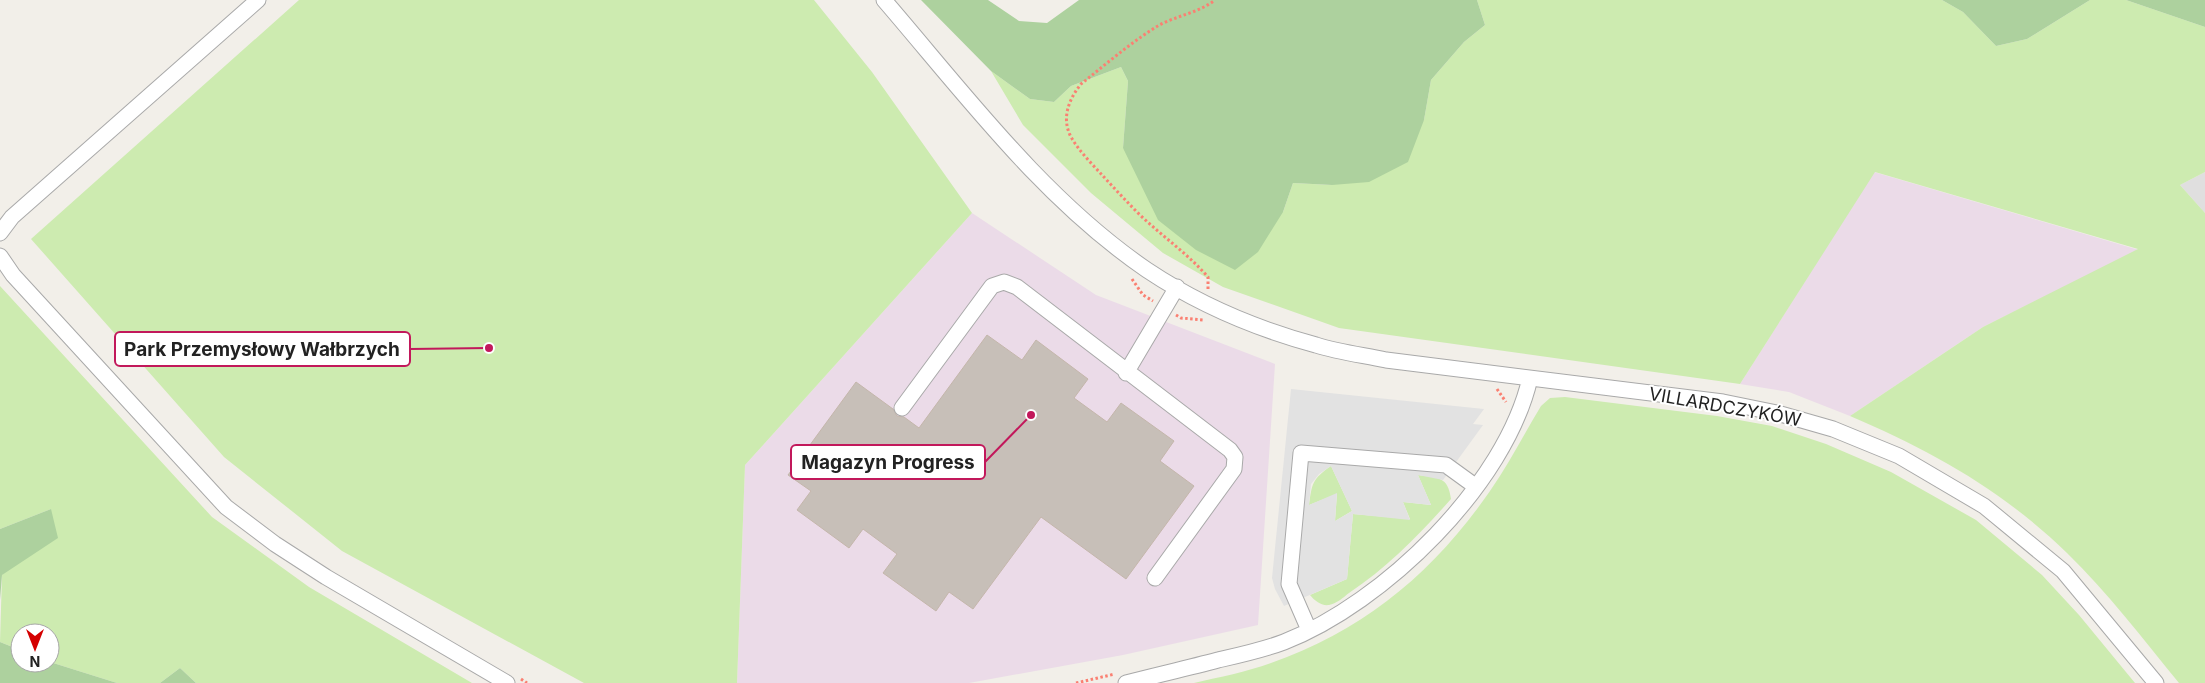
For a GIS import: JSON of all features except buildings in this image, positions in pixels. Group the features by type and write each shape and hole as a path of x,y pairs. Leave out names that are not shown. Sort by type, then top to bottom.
{"street":[{"path":"0,233 12,217 258,0"},
{"name":"VILLARDCZYKÓW","path":"884,0 986,118 1052,189 1094,230 1148,270 1177,287 1205,295 1261,327 1317,346 1386,360 1723,402 1777,413 1833,429 1899,456 1984,506 2063,571 2156,683"},
{"path":"0,256 13,275 226,508 275,544 326,577 513,681"},
{"path":"902,408 992,286 1004,282 1016,287 1230,450 1235,457 1234,469 1155,578"},
{"path":"1126,372 1177,287"},
{"path":"1124,677 1257,651 1284,642 1344,611 1398,572 1423,549 1455,514 1495,458 1524,402 1530,378"},
{"path":"1309,630 1288,584 1302,453 1446,465 1475,486"}],"path":[{"path":"1205,295 1208,277 1190,257 1141,216 1095,167 1070,136 1067,123 1067,107 1072,95 1081,84 1156,27 1180,15 1209,5 1216,0"},
{"path":"1128,273 1143,295 1181,318 1205,321"},
{"path":"1200,284 1205,295"},
{"path":"1205,295 1217,293"},
{"path":"1494,387 1500,392 1507,406"},
{"path":"1076,683 1124,677"},
{"path":"513,681 527,683"}],"shaded area":[{"path":"1874,172 2139,250 1983,327 1850,416 1789,392 1740,384"},
{"path":"2205,172 2205,213 2180,185"},
{"path":"972,213 1096,295 1275,364 1258,625 1123,655 969,683 737,683 745,465"},
{"path":"1291,389 1484,409 1473,424 1483,425 1443,480 1418,475 1431,505 1403,502 1410,520 1353,514 1347,579 1284,606 1275,589 1272,578","holes":["1331,466 1352,511 1335,521 1337,493 1309,505 1311,484 1319,474"]}],"green space":[{"path":"299,0 814,0 872,72 972,213 745,465 737,683 584,683 342,551 224,457 31,239"},
{"path":"921,0 988,0 1019,21 1047,23 1079,0 1477,0 1485,25 1464,42 1431,80 1424,120 1408,162 1369,182 1332,185 1293,183 1283,212 1258,252 1235,270 1196,250 1158,220 1123,148 1128,81 1121,67 1071,86 1054,102 1030,99 991,71"},
{"path":"1477,0 1942,0 1963,12 1996,46 2027,39 2090,0 2126,0 2205,27 2205,172 2180,185 2205,213 2205,683 2179,683 2097,584 2067,553 2017,510 1991,491 1938,458 1850,416 1983,327 2138,249 1875,172 1740,384 1339,328 1223,287 1163,253 1091,193 1023,125 991,71 1030,99 1054,102 1071,86 1121,67 1128,81 1123,148 1283,212 1293,183 1332,185 1424,120 1431,80 1464,42 1485,25"},
{"path":"1942,0 2090,0 2027,39 1996,46 1963,12"},
{"path":"2126,0 2205,0 2205,27"},
{"path":"0,286 212,517 309,587 472,683 196,683 180,668 160,683 117,683 60,665 60,623 10,623 10,646 0,642 2,575 51,509 0,529"},
{"path":"1565,397 1717,416 1772,426 1826,444 1891,472 1976,520 2042,575 2079,615 2135,683 1194,683 1252,669 1305,649 1337,634 1395,595 1421,572 1468,520 1497,481 1541,406 1550,398"},
{"path":"1331,466 1352,511 1335,521 1337,494 1309,505 1314,482"},
{"path":"1418,475 1441,479 1450,491 1451,499 1403,549 1363,583 1332,604 1323,605 1316,601 1310,595 1347,579 1353,514 1410,519 1403,502 1431,505"},
{"path":"51,509 58,538 2,575 0,600 0,529"},
{"path":"0,642 10,646 10,673 60,673 60,665 117,683 0,683"},
{"path":"180,668 196,683 160,683"}],"place":[{"name":"Park Przemysłowy Wałbrzych","path":"489,348"},
{"name":"Magazyn Progress","path":"1031,415"}]}
